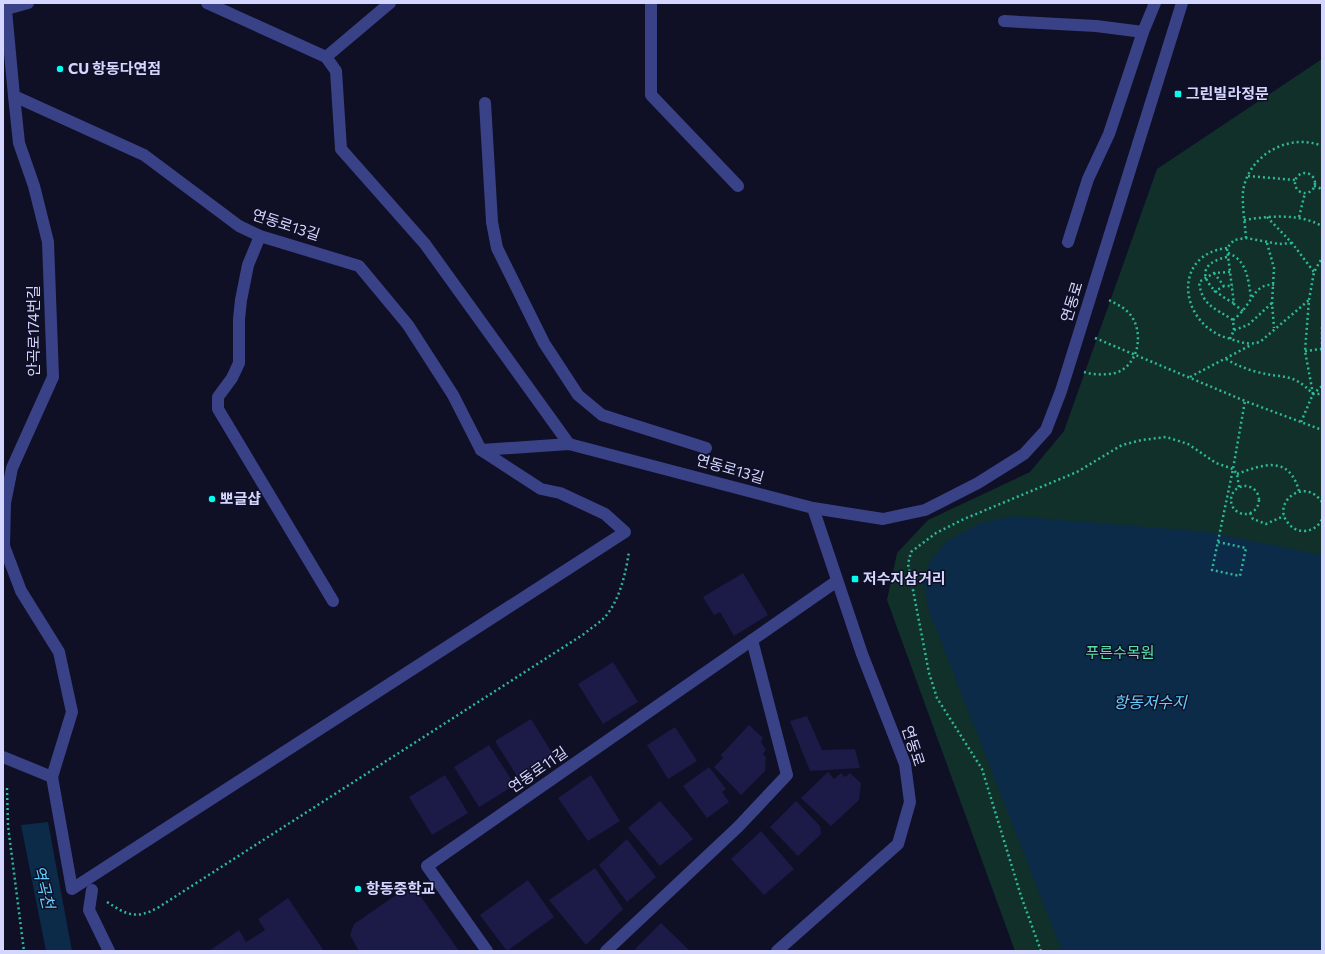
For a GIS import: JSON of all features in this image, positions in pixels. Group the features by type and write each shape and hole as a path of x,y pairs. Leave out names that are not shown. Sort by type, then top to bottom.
{"street":[{"path":"14,96 5,10 28,3"},
{"path":"207,3 326,57 336,71 341,149 425,244 569,444"},
{"path":"326,57 390,3"},
{"path":"651,3 651,95 738,186"},
{"path":"1068,242 1088,179 1109,134 1154,3"},
{"name":"연동로","path":"883,519 925,510 978,482 1024,454 1046,430 1080,332 1182,3"},
{"path":"1004,21 1089,26 1143,32"},
{"name":"연동로13길","path":"14,96 144,155 238,226 260,236 360,266 408,325 453,395 481,450 569,444 813,508 883,519"},
{"name":"안곡로174번길","path":"14,96 19,143 34,186 48,242 53,377 12,468 5,503 4,546 21,591 59,652 72,712 52,777"},
{"path":"485,103 492,222 497,248 548,350 578,395 602,414 706,448"},
{"path":"260,236 248,265 241,300 239,319 239,363 232,378 218,397 218,409 333,601"},
{"path":"3,757 52,777 72,889 625,532 605,514 560,493 542,489 481,450"},
{"name":"연동로","path":"777,951 898,844 910,802 905,764 862,654 813,508"},
{"name":"연동로11길","path":"487,951 427,866 837,581"},
{"path":"606,951 738,827 787,775 752,640"},
{"path":"92,890 89,910 109,951"}],"path":[{"path":"1246,238 1243,191 1247,176 1257,162 1268,152 1289,143 1314,143 1322,146"},
{"path":"1247,176 1295,180 1302,173 1308,173 1313,177 1314,186 1310,191 1305,192 1297,189 1295,180"},
{"path":"1314,186 1322,189"},
{"path":"1298,217 1305,192"},
{"path":"1244,220 1267,217 1298,217 1322,226"},
{"path":"1267,217 1292,243 1314,272"},
{"path":"1251,345 1220,336 1210,330 1191,306 1187,292 1188,279 1198,262 1208,253 1227,248 1234,240 1246,238 1267,242 1292,243"},
{"path":"1267,242 1274,268 1272,303 1274,329"},
{"path":"1227,248 1233,286 1234,304"},
{"path":"1243,311 1214,292 1208,284 1206,276 1208,268 1213,261 1228,255 1235,256 1241,261 1246,270 1252,298"},
{"path":"1313,394 1305,351 1309,300 1314,272 1322,258"},
{"path":"1230,272 1214,273 1206,276 1199,282 1202,297 1207,303 1233,320"},
{"path":"1214,273 1224,286"},
{"path":"1233,320 1243,311 1261,287 1274,284"},
{"path":"1214,292 1224,286 1233,286"},
{"path":"1068,368 1089,374 1115,373 1126,366 1135,355 1138,344 1134,321 1128,312 1092,292"},
{"path":"1190,378 1268,337 1274,329 1289,319 1309,300"},
{"path":"1234,330 1248,325 1272,303"},
{"path":"1230,339 1234,330 1233,320"},
{"path":"1305,351 1322,349 1322,326"},
{"path":"1080,332 1245,401 1322,430"},
{"path":"1226,359 1240,367 1259,373 1289,377 1303,383 1313,394 1322,394"},
{"path":"1301,422 1313,394 1322,386"},
{"path":"1218,542 1246,548 1240,576 1212,570 1218,542 1226,508 1245,401"},
{"path":"1041,951 1021,896 982,769 937,698 928,673 908,564 912,552 936,533 964,519 1077,472 1122,445 1142,440 1166,437 1188,444 1216,463 1233,469 1237,474 1239,487"},
{"path":"1237,474 1264,465 1282,467 1293,475 1299,491"},
{"path":"1226,508 1233,508 1241,513 1250,513 1259,504 1258,495 1248,486 1239,487 1232,494 1231,503 1233,508"},
{"path":"1322,502 1313,493 1299,491 1288,498 1285,503 1284,516 1291,526 1303,531 1316,527 1322,519"},
{"path":"1250,513 1253,519 1266,524 1284,516"},
{"path":"92,890 119,910 133,916 146,914 584,634 602,620 613,604 620,587 629,551 625,532"},
{"path":"7,788 8,826 24,951"}],"green space":[{"name":"푸른수목원","path":"1322,59 1322,951 1015,951 887,600 897,553 928,520 1030,472 1064,431 1157,169"}],"water":[{"name":"항동저수지","path":"1013,516 1208,532 1322,555 1322,951 1062,951 928,608 924,582 930,561 948,540 980,523"},
{"name":"역곡천","path":"48,822 72,951 46,951 21,825"}],"building":[{"path":"743,573 768,615 734,636 720,612 714,615 703,597"},
{"path":"613,662 638,702 603,724 578,684"},
{"path":"807,716 822,750 855,749 860,768 810,771 790,721"},
{"path":"531,719 556,759 520,781 495,741"},
{"path":"749,725 763,738 761,742 766,750 763,754 766,757 765,771 741,795 714,767 723,758 721,755"},
{"path":"675,727 697,761 668,779 647,745"},
{"path":"489,745 515,785 479,807 454,767"},
{"path":"709,767 726,789 722,792 729,802 707,818 683,786"},
{"path":"828,772 834,779 841,773 845,777 850,773 861,783 859,800 831,826 801,798"},
{"path":"445,775 468,813 432,835 409,797"},
{"path":"591,775 620,821 588,841 558,798"},
{"path":"660,801 693,839 660,866 628,828"},
{"path":"796,801 820,826 821,834 798,856 770,827"},
{"path":"761,831 794,869 764,895 731,859"},
{"path":"627,839 656,877 627,902 599,865"},
{"path":"595,868 623,909 586,945 549,900"},
{"path":"528,880 554,917 507,951 480,915"},
{"path":"412,884 459,951 359,951 350,935 354,924"},
{"path":"288,898 324,951 209,951 239,930 246,942 265,930 258,919"},
{"path":"661,923 690,951 638,951 635,949"}],"place":[{"name":"CU 항동다연점","path":"60,69"},
{"name":"그린빌라정문","path":"1178,94"},
{"name":"뽀글샵","path":"212,499"},
{"name":"저수지삼거리","path":"855,579"},
{"name":"항동중학교","path":"358,889"}]}
